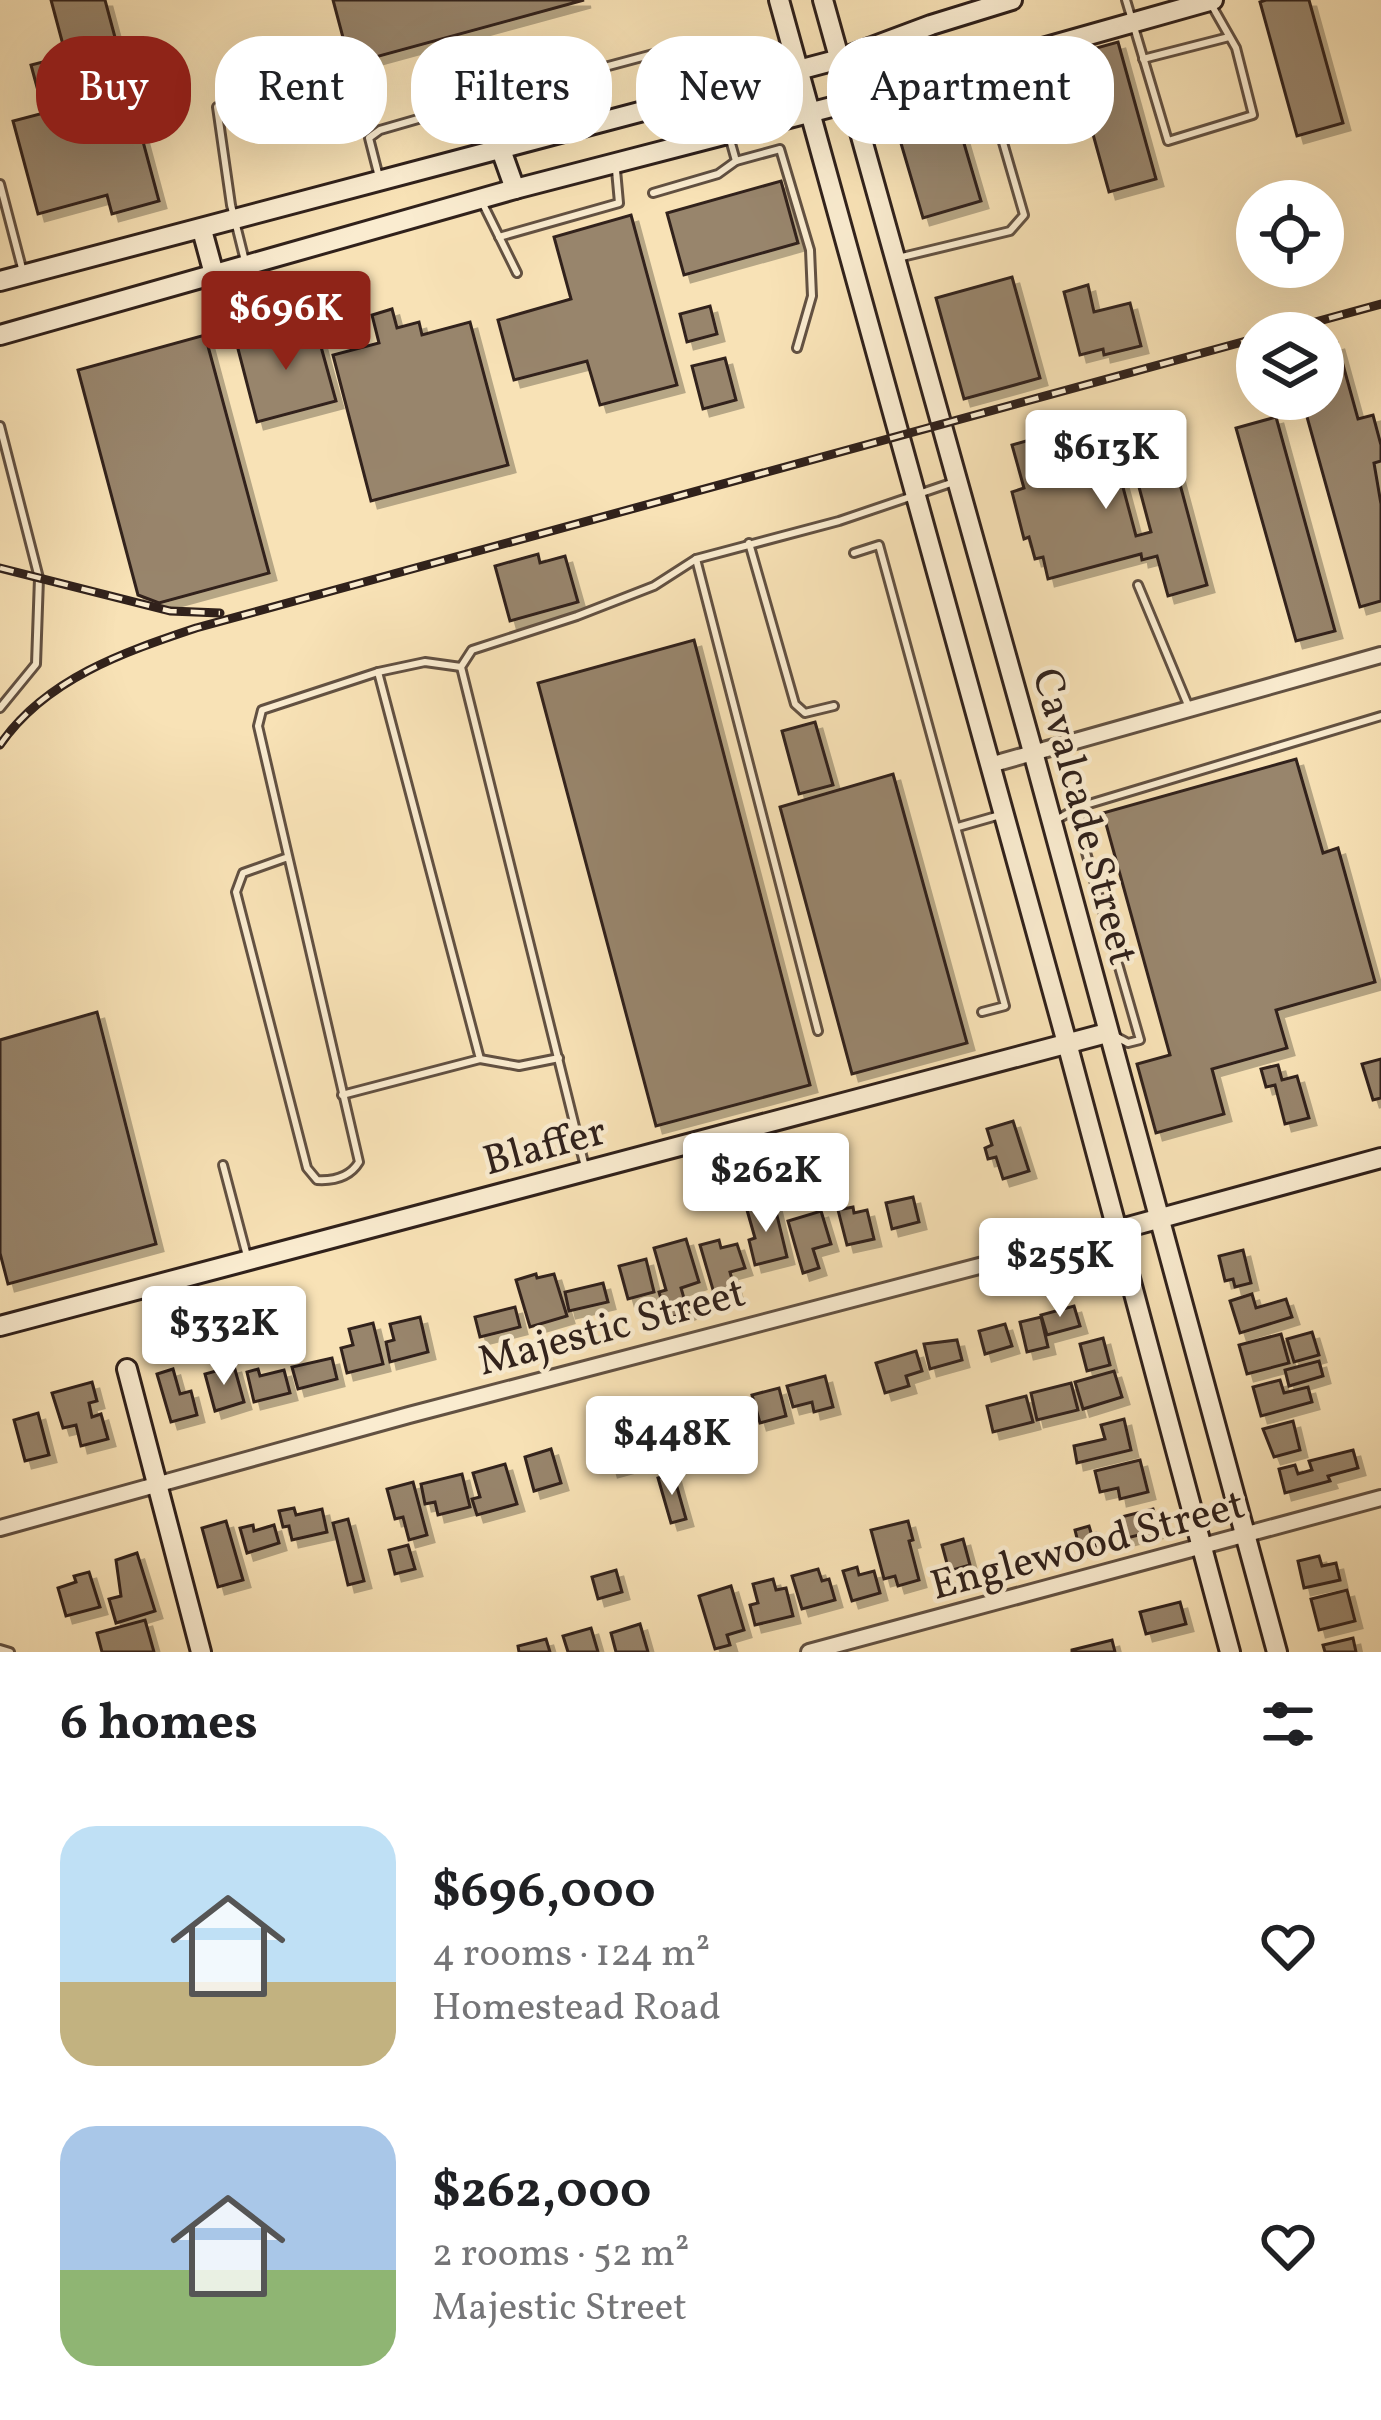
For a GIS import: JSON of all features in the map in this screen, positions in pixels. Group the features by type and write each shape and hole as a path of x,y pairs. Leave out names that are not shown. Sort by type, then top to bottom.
{"main road":[{"name":"Cavalcade Street","path":"779,0 789,36"},
{"name":"Cavalcade Street","path":"823,0 833,36"},
{"path":"902,36 1011,0"},
{"path":"1081,36 1131,22 1152,8 1212,0"},
{"name":"Cavalcade Street","path":"803,85 1230,1652"},
{"path":"803,113 827,107"},
{"path":"0,281 512,144"},
{"path":"0,314 4,335 687,144"},
{"name":"Cavalcade Street","path":"863,144 1277,1652"},
{"path":"500,147 515,189"},
{"path":"202,230 214,274"},
{"name":"Blaffer","path":"0,1326 1107,1033"},
{"name":"Majestic Street","path":"1117,1230 1381,1158"},
{"path":"127,1369 201,1652"}],"street":[{"path":"990,765 1381,656"},
{"name":"Majestic Street","path":"0,1528 1117,1230"},
{"name":"Englewood Street","path":"809,1652 1381,1498"}],"lane":[{"path":"1126,0 1168,141 1253,115 1236,48 1212,0"},
{"path":"1142,59 1229,37"},
{"path":"380,180 369,138 411,121"},
{"path":"223,144 246,265"},
{"path":"732,144 736,161"},
{"path":"895,259 1010,231 1024,214 1003,144"},
{"path":"653,193 780,149 809,250 812,296 796,348"},
{"path":"499,237 620,203 615,163"},
{"path":"0,184 23,275"},
{"path":"481,199 517,273"},
{"path":"0,426 39,578 36,664 0,708"},
{"path":"585,1170 461,668 472,650 654,586 696,559 839,521 957,481"},
{"path":"749,543 795,704 805,713 834,706"},
{"path":"854,553 879,545 958,827 1005,1006 982,1012"},
{"path":"696,559 818,1031"},
{"path":"1138,585 1189,709"},
{"path":"288,857 243,873 236,892 307,1168 317,1180 330,1181 353,1172 359,1162 258,726 262,710 425,662 461,668"},
{"path":"379,672 480,1059"},
{"path":"1051,821 1079,807 1381,716"},
{"path":"1079,807 1083,842 1140,1040 1128,1043 1107,1033"},
{"path":"958,827 1003,814"},
{"path":"342,1095 480,1059 519,1066 559,1058"},
{"path":"223,1165 248,1260"},
{"path":"0,1649 10,1652"}],"building":[{"path":"51,0 105,0 115,36 61,36"},
{"path":"333,0 584,0 452,36 411,36 411,47 387,54 387,36 343,36"},
{"path":"1309,0 1343,123 1297,136 1260,2"},
{"path":"1118,42 1156,179 1109,192 1096,144 1114,144 1114,43"},
{"path":"36,115 36,144 144,144 159,201 112,214 107,195 38,214 13,121"},
{"path":"901,144 964,144 981,201 923,218"},
{"path":"781,181 798,243 684,275 667,213"},
{"path":"631,215 677,385 600,405 587,361 514,380 498,320 571,299 554,237"},
{"path":"1012,277 1040,378 964,399 936,298"},
{"path":"1088,285 1094,312 1130,303 1141,346 1080,355 1064,292"},
{"path":"710,306 717,334 687,342 680,314"},
{"path":"392,309 397,328 419,322 422,335 470,322 508,465 371,501 333,355 379,343 372,315"},
{"path":"315,325 336,401 257,422 237,345"},
{"path":"205,335 269,573 159,603 138,595 78,370"},
{"path":"725,358 736,400 703,409 692,366"},
{"path":"1344,368 1358,419 1373,415 1381,445 1381,461 1374,463 1381,504 1381,601 1360,607 1308,420 1344,420"},
{"path":"1277,420 1335,631 1296,641 1236,428"},
{"path":"1166,432 1207,585 1168,596 1157,556 1142,560 1141,554 1048,579 1043,557 1035,559 1029,537 1024,539 1012,492 1024,488 1012,445 1040,437 1047,463 1112,446 1136,536 1151,532 1127,442"},
{"path":"538,554 540,563 565,556 578,602 510,621 495,566"},
{"path":"694,640 810,1085 656,1126 538,683"},
{"path":"815,722 833,785 799,794 782,731"},
{"path":"1296,759 1323,853 1338,848 1375,982 1276,1010 1287,1048 1212,1069 1224,1114 1156,1133 1137,1064 1170,1055 1103,813"},
{"path":"893,774 967,1043 852,1074 780,807"},
{"path":"97,1012 156,1244 8,1284 0,1253 0,1040"},
{"path":"1381,1059 1381,1098 1373,1100 1362,1064"},
{"path":"1278,1065 1282,1080 1297,1076 1309,1118 1285,1124 1275,1085 1266,1087 1261,1069"},
{"path":"1013,1121 1029,1171 1003,1179 996,1157 988,1159 985,1148 992,1145 987,1129"},
{"path":"913,1197 919,1222 892,1229 886,1203"},
{"path":"774,1203 787,1257 755,1265 749,1240 755,1238 747,1210"},
{"path":"853,1207 854,1213 867,1210 874,1239 847,1245 838,1210"},
{"path":"821,1211 831,1244 813,1249 819,1268 803,1273 788,1221"},
{"path":"686,1239 699,1282 681,1288 688,1312 667,1319 659,1292 666,1290 654,1248"},
{"path":"719,1240 721,1248 737,1244 745,1268 730,1272 736,1294 716,1300 700,1245"},
{"path":"1243,1250 1251,1283 1235,1287 1233,1279 1225,1281 1219,1256"},
{"path":"646,1259 654,1292 628,1299 619,1266"},
{"path":"536,1274 537,1278 554,1274 567,1316 530,1327 516,1280"},
{"path":"603,1283 608,1302 569,1311 565,1292"},
{"path":"1252,1294 1256,1308 1286,1299 1292,1317 1240,1333 1230,1301"},
{"path":"1074,1306 1080,1326 1047,1335 1041,1315"},
{"path":"515,1307 520,1327 480,1337 475,1317"},
{"path":"420,1317 428,1352 390,1362 386,1342 394,1340 390,1324"},
{"path":"1041,1317 1048,1347 1027,1352 1020,1322"},
{"path":"373,1323 383,1364 347,1373 341,1348 353,1345 349,1329"},
{"path":"1005,1324 1012,1346 985,1354 979,1331"},
{"path":"1312,1332 1319,1355 1294,1362 1287,1339"},
{"path":"1281,1334 1289,1363 1247,1374 1239,1345"},
{"path":"1103,1338 1110,1365 1087,1371 1080,1344"},
{"path":"957,1340 962,1360 930,1369 924,1344"},
{"path":"916,1351 922,1371 906,1376 909,1386 885,1393 876,1363"},
{"path":"332,1358 337,1379 298,1389 292,1367"},
{"path":"1319,1361 1323,1376 1289,1386 1285,1370"},
{"path":"234,1366 244,1402 215,1411 205,1374"},
{"path":"173,1369 180,1394 191,1391 197,1415 171,1422 157,1374"},
{"path":"258,1369 260,1376 284,1370 290,1393 254,1402 247,1372"},
{"path":"1114,1371 1122,1397 1083,1409 1075,1382"},
{"path":"825,1376 833,1407 814,1412 812,1402 793,1407 787,1386"},
{"path":"1280,1380 1284,1393 1308,1387 1312,1402 1261,1416 1253,1387"},
{"path":"92,1382 97,1401 89,1403 92,1417 101,1414 108,1439 81,1446 76,1425 63,1428 52,1393"},
{"path":"1071,1383 1078,1410 1037,1420 1031,1393"},
{"path":"779,1388 786,1416 760,1423 752,1395"},
{"path":"1026,1396 1033,1422 993,1432 987,1406"},
{"path":"38,1413 49,1455 25,1461 14,1420"},
{"path":"689,1416 695,1441 668,1447 663,1422"},
{"path":"1124,1419 1131,1450 1077,1463 1074,1446 1105,1439 1101,1425"},
{"path":"1293,1421 1300,1450 1274,1457 1263,1429"},
{"path":"648,1431 655,1458 611,1470 604,1444"},
{"path":"551,1449 561,1483 534,1491 525,1457"},
{"path":"1353,1450 1358,1468 1285,1493 1279,1469 1295,1465 1298,1474 1312,1470 1309,1461"},
{"path":"1140,1460 1148,1492 1120,1499 1118,1488 1100,1492 1095,1471"},
{"path":"505,1464 517,1504 477,1515 472,1499 480,1497 473,1473"},
{"path":"673,1473 686,1519 671,1523 658,1478"},
{"path":"462,1474 470,1507 438,1515 435,1502 425,1504 421,1484"},
{"path":"413,1482 427,1535 409,1540 403,1517 395,1519 387,1489"},
{"path":"294,1508 296,1515 322,1509 327,1532 292,1540 279,1511"},
{"path":"1153,1509 1159,1530 1127,1538 1121,1517"},
{"path":"348,1519 364,1581 348,1585 333,1523"},
{"path":"226,1521 243,1580 218,1587 202,1528"},
{"path":"908,1521 919,1580 898,1586 895,1576 884,1579 871,1530"},
{"path":"253,1525 254,1531 274,1525 279,1543 247,1553 240,1528"},
{"path":"1089,1526 1095,1546 1080,1550 1075,1530"},
{"path":"963,1539 970,1565 949,1571 942,1545"},
{"path":"408,1545 415,1569 395,1574 389,1550"},
{"path":"137,1553 155,1611 116,1623 109,1599 121,1596 116,1560"},
{"path":"1319,1556 1322,1566 1336,1563 1340,1580 1304,1588 1298,1561"},
{"path":"857,1567 859,1575 874,1571 880,1593 852,1601 843,1571"},
{"path":"818,1569 822,1581 829,1579 835,1600 802,1609 792,1576"},
{"path":"616,1570 622,1592 598,1599 592,1577"},
{"path":"89,1572 100,1607 66,1616 58,1588"},
{"path":"773,1579 776,1590 786,1588 793,1616 755,1625 750,1605 758,1603 753,1584"},
{"path":"731,1586 744,1630 727,1635 730,1645 715,1649 699,1596"},
{"path":"1347,1590 1355,1621 1319,1630 1311,1599"},
{"path":"1180,1602 1186,1624 1146,1634 1140,1612"},
{"path":"145,1620 154,1652 102,1652 97,1633"},
{"path":"640,1624 648,1652 616,1652 611,1633"},
{"path":"591,1628 598,1652 568,1652 563,1636"},
{"path":"1353,1638 1356,1652 1325,1652 1323,1645"},
{"path":"546,1639 550,1652 519,1652 518,1646"},
{"path":"1112,1640 1115,1652 1072,1652 1072,1650"}],"railway":[{"path":"1344,314 1381,304"},
{"path":"0,745 18,722 63,685 114,658 196,628 1236,344"},
{"path":"0,568 170,611 220,613"}]}
